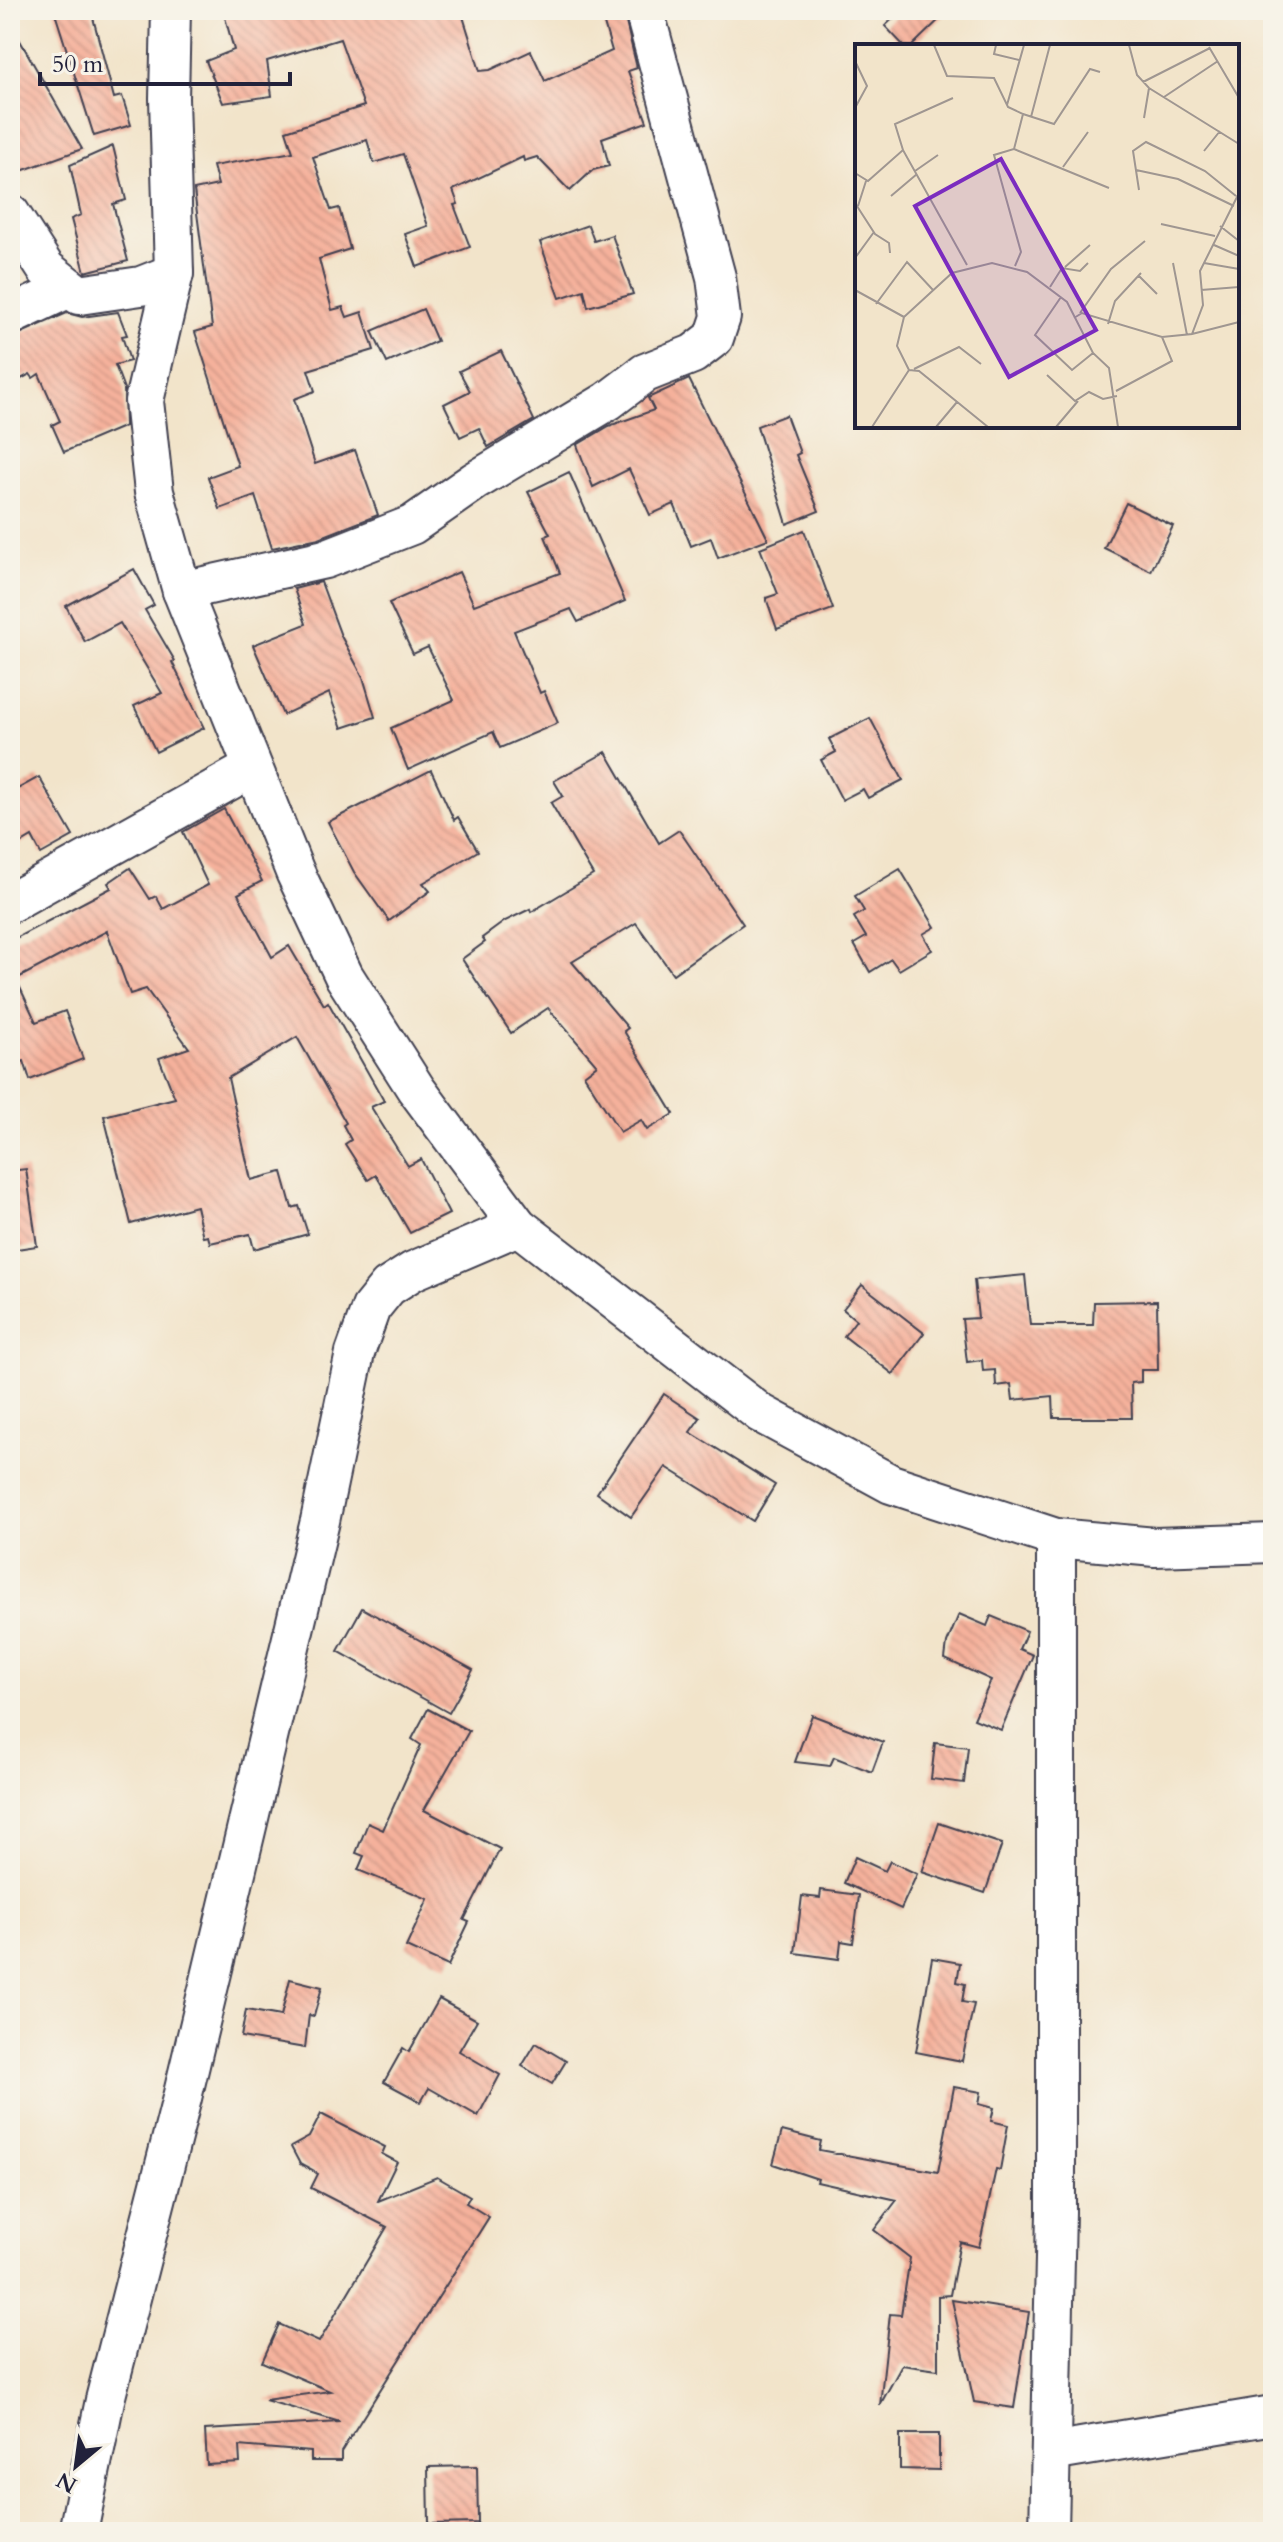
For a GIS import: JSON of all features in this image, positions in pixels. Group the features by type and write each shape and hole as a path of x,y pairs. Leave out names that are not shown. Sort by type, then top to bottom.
{"street":[{"path":"171,10 169,98 174,273 144,401 154,492 182,591 252,768 344,976 416,1089 518,1226 760,1413 891,1484 1056,1538 1155,1547 1273,1543"},
{"path":"182,591 325,559 412,525 475,481 608,401 645,373 693,354 714,338 721,317 716,277 644,10"},
{"path":"10,213 46,269 79,295 141,286 174,273"},
{"path":"10,316 69,288"},
{"path":"10,903 252,768"},
{"path":"78,2532 105,2400 182,2098 320,1521 355,1353 371,1308 388,1287 413,1271 518,1226"},
{"path":"1049,2532 1056,2212 1056,1538"},
{"path":"1051,2452 1273,2415"}],"building":[{"path":"54,10 91,10 114,98 122,96 131,125 94,136"},
{"path":"223,10 461,10 480,71 490,70 531,51 545,81 612,51 600,10 623,10 637,68 628,71 647,122 602,138 609,166 593,170 570,191 537,157 524,161 523,157 453,190 458,204 454,205 470,247 417,267 405,234 428,226 403,154 374,163 367,140 313,157 331,210 339,208 350,249 319,259 332,310 343,307 347,317 362,312 374,350 308,370 315,391 294,399 315,464 355,450 378,515 319,538 272,548 255,496 220,509 208,477 238,466 195,332 212,327 194,190 218,185 213,166 293,152 286,131 364,106 340,39 267,61 272,96 223,103 206,61 234,50"},
{"path":"902,10 949,10 914,44 902,44 885,26"},
{"path":"10,23 82,149 10,175"},
{"path":"113,146 126,200 113,204 128,261 85,272 71,219 81,215 70,165"},
{"path":"588,225 594,241 612,235 633,294 588,307 584,290 560,298 540,242"},
{"path":"423,309 437,341 387,363 372,331"},
{"path":"118,312 127,335 122,336 130,361 115,365 124,389 125,426 64,452 52,425 60,421 39,374 33,378 30,374 10,385 10,338 67,313 82,317"},
{"path":"501,351 534,420 488,447 479,428 460,437 444,404 470,391 459,371"},
{"path":"689,379 768,539 718,558 711,538 691,546 674,504 650,515 629,469 593,487 577,445 609,426 654,410 648,398"},
{"path":"786,415 800,453 796,455 819,511 787,524 757,426"},
{"path":"569,472 625,601 578,622 571,609 514,631 540,693 544,691 558,723 500,748 493,732 408,770 391,728 454,700 428,647 413,654 389,603 459,572 474,605 560,573 545,536 550,534 528,492"},
{"path":"1126,503 1173,526 1151,571 1104,548"},
{"path":"804,530 833,609 777,629 766,598 778,594 760,548"},
{"path":"134,569 154,605 145,610 175,661 172,662 204,728 156,752 134,706 162,693 120,623 85,642 66,606"},
{"path":"321,582 341,636 363,677 375,717 342,728 329,693 283,715 253,645 306,624 294,589"},
{"path":"870,718 903,780 868,798 863,789 842,800 821,760 836,752 829,739"},
{"path":"606,752 659,843 679,830 743,924 673,974 636,923 572,962 628,1028 624,1031 674,1114 647,1130 641,1120 620,1132 584,1075 597,1065 548,1008 511,1033 462,959 485,942 482,938 505,921 530,909 531,912 593,875 551,803 563,796 554,781"},
{"path":"431,770 454,820 458,817 478,851 423,883 430,891 389,921 354,872 328,822"},
{"path":"39,777 73,836 41,854 32,837 10,850 10,793"},
{"path":"224,809 262,881 238,894 272,957 289,946 324,1005 328,1002 384,1101 371,1107 408,1166 421,1159 449,1214 410,1233 376,1175 368,1180 345,1144 351,1140 343,1125 346,1123 297,1037 228,1078 251,1180 282,1172 292,1208 299,1206 308,1234 254,1249 250,1234 210,1243 208,1236 203,1237 196,1206 131,1224 104,1116 175,1098 159,1058 189,1048 146,989 130,994 107,931 16,979 36,1022 65,1011 83,1059 30,1080 24,1061 10,1066 10,941 111,888 108,883 130,868 150,899 156,896 163,909 208,885 183,832"},
{"path":"900,869 935,927 923,934 932,950 899,970 891,959 870,972 854,944 866,937 854,917 864,911 855,896"},
{"path":"26,1169 37,1246 10,1250 10,1171"},
{"path":"1025,1275 1030,1325 1093,1325 1094,1302 1157,1301 1158,1370 1141,1370 1141,1382 1131,1383 1132,1418 1054,1418 1053,1396 1013,1400 1011,1384 996,1386 995,1370 983,1371 982,1360 967,1362 962,1319 978,1318 974,1280"},
{"path":"862,1285 924,1333 893,1374 844,1336 856,1320 843,1309"},
{"path":"664,1394 700,1418 690,1432 775,1485 753,1521 666,1467 631,1517 597,1493"},
{"path":"362,1608 473,1670 449,1713 338,1651"},
{"path":"959,1614 987,1626 991,1616 1027,1631 1019,1649 1033,1655 1001,1730 974,1719 991,1680 945,1659 947,1643"},
{"path":"428,1709 469,1731 424,1810 500,1849 464,1920 469,1922 448,1966 406,1947 428,1899 358,1870 364,1856 356,1853 368,1823 383,1830 421,1745 412,1739"},
{"path":"812,1715 883,1742 872,1772 834,1757 830,1766 795,1762"},
{"path":"935,1743 968,1747 964,1783 931,1779"},
{"path":"939,1823 1002,1844 985,1893 922,1872"},
{"path":"855,1857 885,1871 890,1861 917,1874 901,1909 844,1883"},
{"path":"821,1890 859,1895 853,1943 841,1941 839,1959 795,1953 802,1896 820,1898"},
{"path":"932,1958 960,1963 957,1982 965,1984 962,2002 974,2004 962,2061 916,2052"},
{"path":"290,1979 322,1987 314,2016 309,2015 305,2048 241,2037 246,2010 281,2016"},
{"path":"439,1999 477,2020 459,2051 500,2075 478,2116 429,2088 421,2102 384,2082 403,2048 409,2052"},
{"path":"536,2043 566,2061 552,2084 522,2066"},
{"path":"954,2087 981,2092 979,2104 994,2108 991,2121 1008,2125 1000,2170 996,2169 979,2247 960,2242 950,2295 938,2296 938,2370 902,2365 880,2405 890,2314 901,2315 910,2258 874,2230 897,2200 817,2182 818,2179 773,2164 782,2131 821,2141 819,2150 938,2172"},
{"path":"321,2114 385,2147 382,2154 397,2162 378,2201 437,2177 470,2196 466,2203 489,2217 341,2452 341,2461 311,2461 311,2452 239,2446 240,2463 207,2465 205,2430 340,2422 265,2400 330,2391 262,2362 279,2324 319,2342 387,2227 311,2188 318,2174 300,2164 291,2147 309,2137"},
{"path":"952,2300 1029,2312 1014,2408 974,2402"},
{"path":"900,2434 939,2434 939,2470 900,2469"},
{"path":"477,2466 478,2523 429,2524 428,2467"}]}
